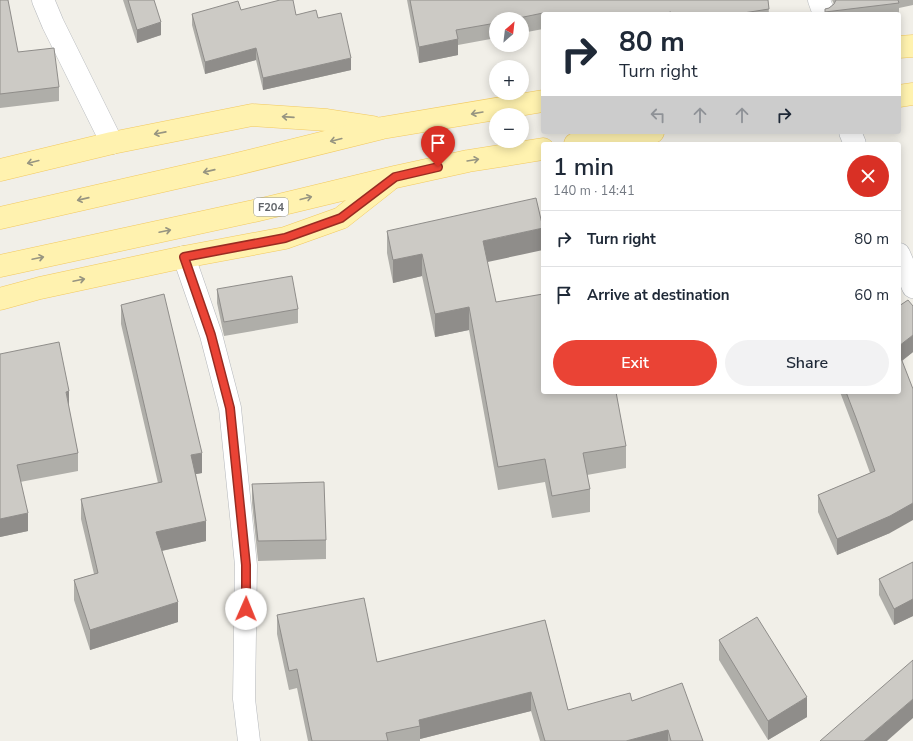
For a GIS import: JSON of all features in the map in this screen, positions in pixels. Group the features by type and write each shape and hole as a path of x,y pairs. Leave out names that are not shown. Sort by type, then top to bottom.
{"main road":[{"path":"901,47 913,46"},
{"path":"901,96 913,94"},
{"path":"0,218 233,166 382,128 541,101"},
{"path":"0,170 112,143 252,115 327,120 382,128"},
{"path":"588,142 640,134"},
{"name":"F204","path":"0,266 254,211 468,161 541,149"},
{"path":"0,299 40,288 184,257 285,238 341,218 395,177"}],"street":[{"path":"43,0 53,24 112,143"},
{"path":"819,0 823,12"},
{"path":"184,257 211,335 230,408 246,565 244,699 249,741"},
{"path":"901,259 913,287"}],"building":[{"path":"0,0 8,0 18,52 54,48 59,87 0,94"},
{"path":"128,0 154,0 161,22 137,30"},
{"path":"280,0 293,0 296,15 316,10 318,18 341,13 351,58 263,78 256,48 205,62 192,14 238,1 241,10"},
{"path":"410,0 768,0 769,9 750,12 541,12 541,13 529,16 529,12 489,12 489,24 456,30 458,39 419,47"},
{"path":"836,0 898,0 899,3 825,12 825,9 834,4"},
{"path":"536,198 541,219 541,228 483,241 496,302 541,294 541,394 616,394 626,446 583,453 590,489 552,496 545,459 498,467 469,307 435,314 422,254 393,260 387,231"},
{"path":"292,276 298,309 224,322 217,289"},
{"path":"164,294 202,453 191,455 206,521 156,532 178,602 90,630 74,580 98,573 81,499 162,482 121,305"},
{"path":"908,300 913,306 913,335 901,344 901,305"},
{"path":"59,342 69,391 66,392 78,453 17,465 28,513 0,519 0,354"},
{"path":"901,358 913,389 913,503 890,516 837,539 818,495 875,471 847,394 901,394"},
{"path":"324,482 326,540 258,541 252,484"},
{"path":"913,562 913,599 894,609 879,579"},
{"path":"364,598 377,662 545,620 568,710 630,693 632,701 682,683 703,741 671,741 668,730 626,741 545,741 531,692 419,720 420,726 386,733 388,741 312,741 297,669 289,671 277,615"},
{"path":"757,617 807,697 768,721 719,640"},
{"path":"913,660 913,699 864,741 820,741"}],"route":[{"path":"246,609 246,565 230,408 211,335 184,257 285,238 341,218 395,177 438,167"}]}
